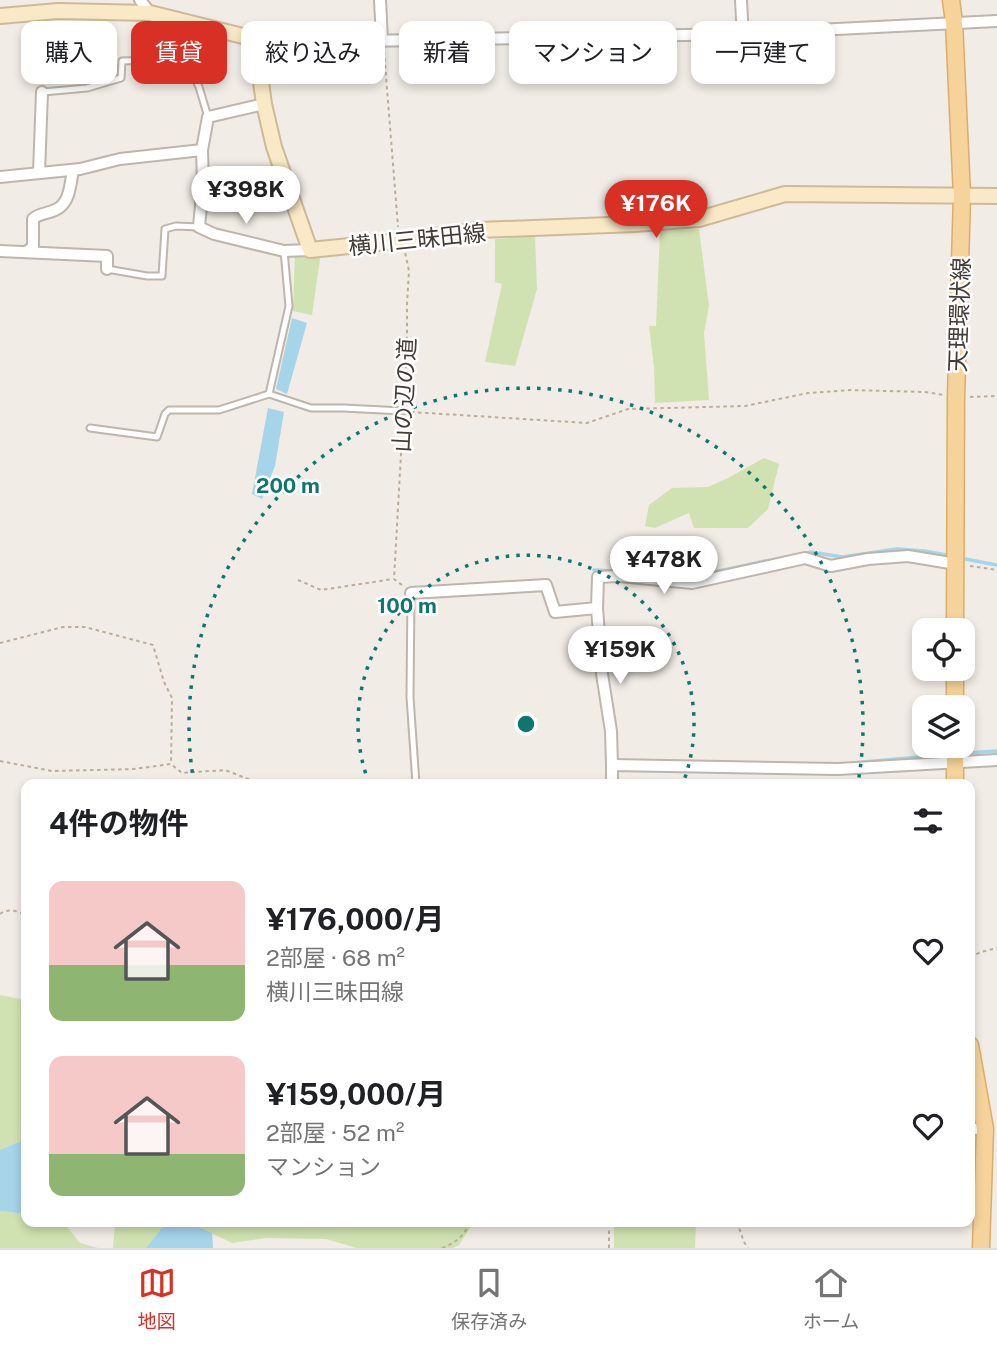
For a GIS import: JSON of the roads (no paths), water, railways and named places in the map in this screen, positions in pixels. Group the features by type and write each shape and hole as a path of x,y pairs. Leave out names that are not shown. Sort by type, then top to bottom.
{"main road":[{"name":"天理環状線","path":"951,0 962,196 956,397 956,618"},
{"path":"0,16 58,11 150,13 241,36"},
{"path":"261,84 274,148 310,250"},
{"name":"横川三昧田線","path":"310,250 479,230 699,219 785,194 997,196"},
{"path":"955,758 955,779"},
{"path":"975,1075 984,1129 981,1248"}],"street":[{"path":"140,0 150,13"},
{"path":"380,0 381,21"},
{"path":"741,0 742,21"},
{"path":"835,29 997,21"},
{"path":"385,40 691,35"},
{"path":"39,173 42,92"},
{"path":"264,104 208,117 202,150 203,184 199,226 214,234 284,251 310,250"},
{"path":"0,177 73,170 120,159 202,150"},
{"path":"26,252 33,247 33,219 36,215 57,209 67,200 73,170"},
{"path":"0,251 107,256 107,270"},
{"path":"612,779 611,731 602,674 597,608 598,576 692,583 806,558 831,566 868,559 908,556 956,565"},
{"path":"411,593 539,584 546,585 555,612 597,608"},
{"path":"612,765 838,769 997,760"}],"lane":[{"path":"150,13 154,21"},
{"path":"42,92 88,88 121,78 122,61 131,61"},
{"path":"197,84 208,117"},
{"path":"107,270 162,276 165,229 199,226"},
{"path":"269,394 289,306 284,251"},
{"path":"90,428 157,437 169,410 219,410 269,394 312,408 403,411"},
{"path":"411,593 410,697 416,779"}],"water":[{"path":"292,318 307,323 287,394 276,389"},
{"path":"268,408 284,412 275,466 262,499 252,494"},
{"path":"21,1141 21,1213 0,1211 0,1150"},
{"path":"163,1227 199,1227 212,1233 213,1248 146,1248"}],"waterway":[{"path":"804,554 811,552 842,557 897,549 952,556"},
{"path":"960,558 997,565"},
{"path":"656,574 691,577 765,561"},
{"path":"594,570 613,571"},
{"path":"975,752 997,751"},
{"path":"853,763 912,758"}]}
